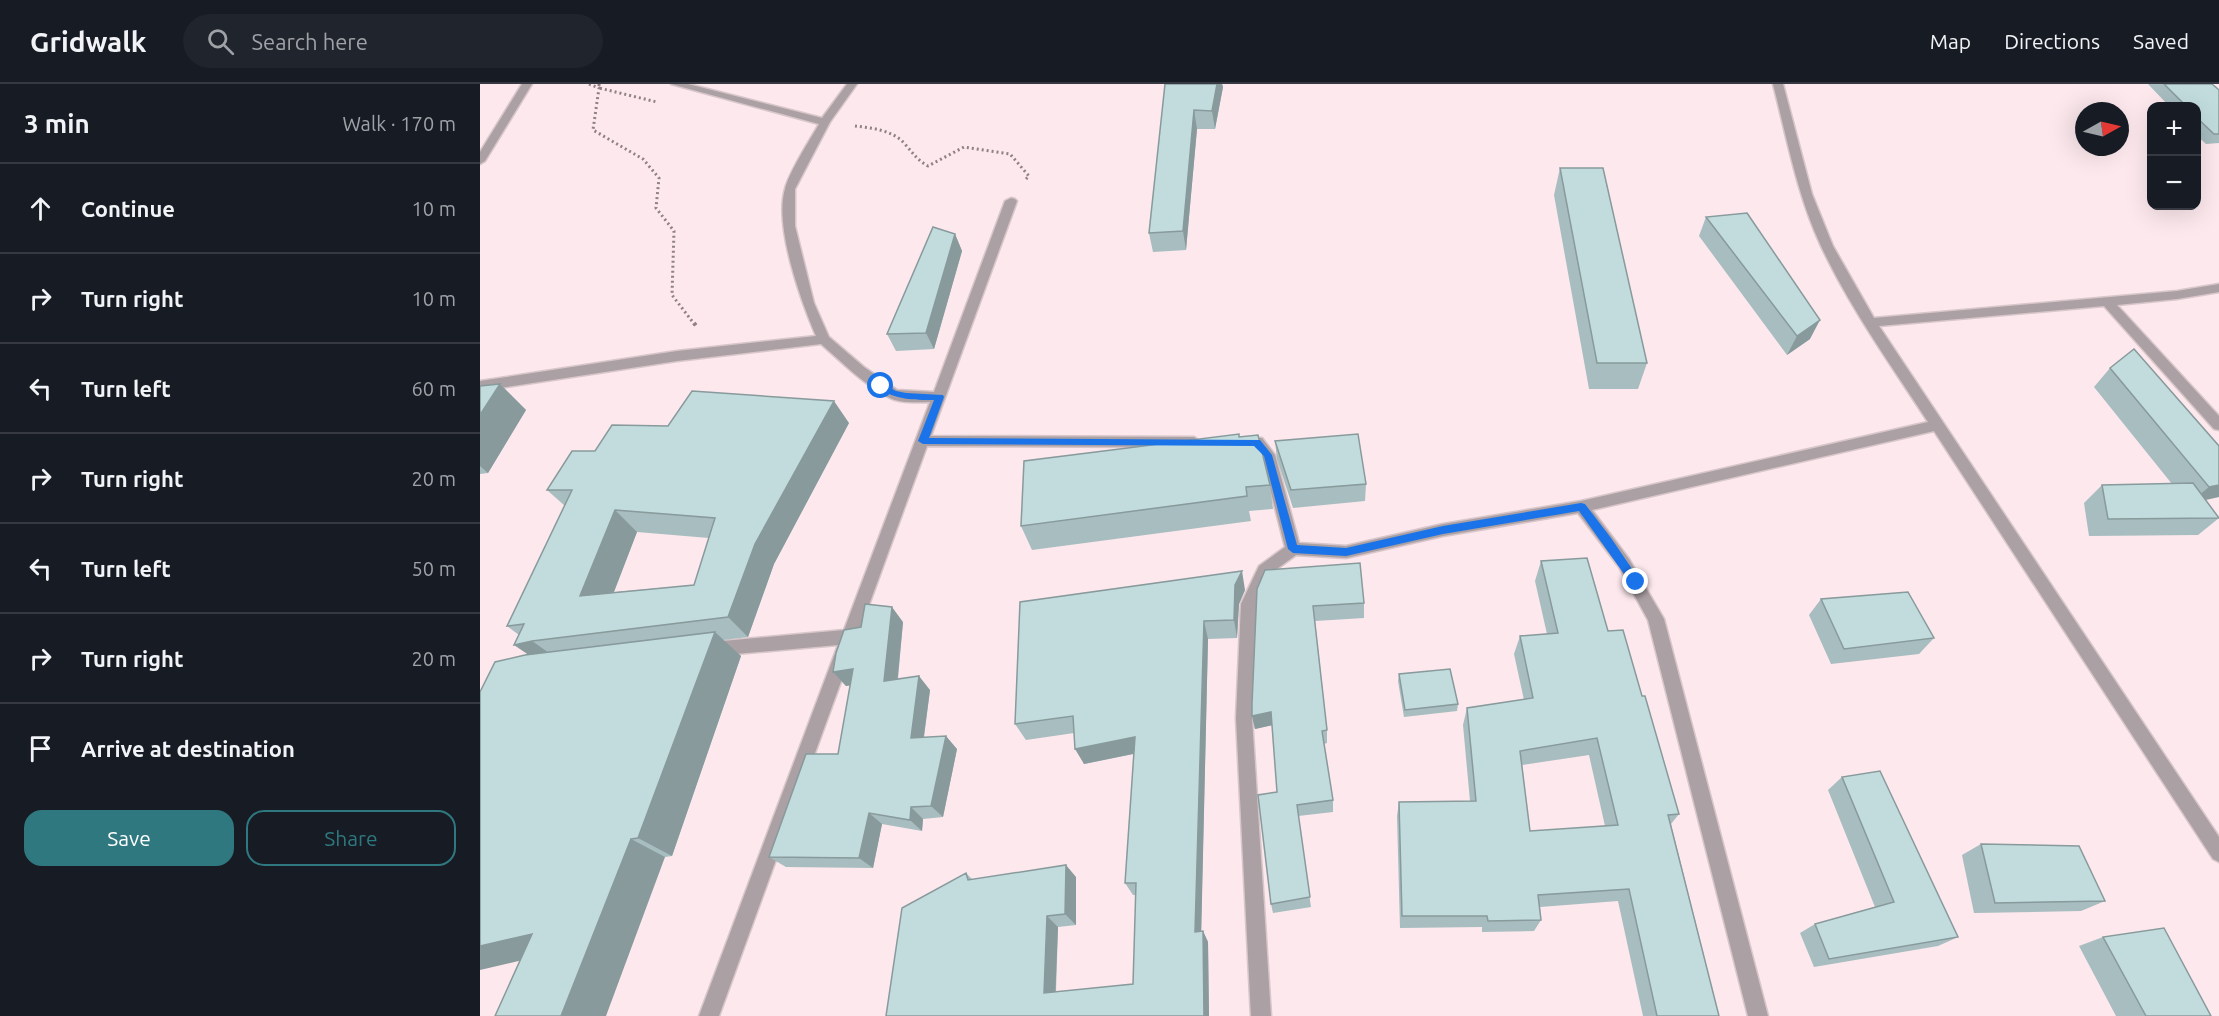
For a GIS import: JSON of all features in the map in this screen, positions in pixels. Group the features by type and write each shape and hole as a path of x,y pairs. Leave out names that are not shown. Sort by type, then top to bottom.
{"street":[{"path":"480,160 527,84"},
{"path":"676,84 825,122"},
{"path":"852,84 825,122 790,189 789,215 808,303 824,339 859,370 893,394 906,397 939,397"},
{"path":"1778,84 1806,194 1827,246 1870,324 2219,853"},
{"path":"709,1016 1011,201"},
{"path":"1870,324 2177,295 2219,288"},
{"path":"2107,301 2219,425"},
{"path":"480,386 824,339"},
{"path":"1261,1016 1244,718 1249,604 1264,570 1293,549 1346,552 1443,530 1581,507 1936,425"},
{"path":"923,441 1209,442"},
{"path":"1233,442 1257,442 1268,455 1293,549"},
{"path":"1581,507 1624,563 1656,620 1758,1016"},
{"path":"691,651 849,637"}],"path":[{"path":"589,84 598,88 593,130 643,159 659,178 656,208 674,231 672,295 716,352"},
{"path":"825,122 874,129 893,135 903,142 918,162 928,166 964,147 1010,154 1029,176 1019,185 1011,201"}],"building":[{"path":"1165,84 1217,84 1212,111 1194,110 1183,231 1149,233"},
{"path":"2164,84 2212,84 2219,90 2219,134 2214,134 2201,122 2201,102 2182,102"},
{"path":"1560,168 1603,168 1647,363 1597,363"},
{"path":"1747,213 1820,320 1797,336 1706,217"},
{"path":"933,227 955,234 926,333 887,334"},
{"path":"2134,349 2219,446 2219,485 2209,487 2110,368"},
{"path":"500,384 480,415 480,386"},
{"path":"692,391 834,401 755,544 728,617 514,645 524,624 507,626 572,490 547,490 572,451 595,451 612,425 668,426","holes":["615,510 715,518 694,585 580,596"]},
{"path":"1239,434 1239,437 1258,435 1270,485 1246,487 1247,496 1021,526 1024,461"},
{"path":"1358,434 1366,484 1291,490 1275,441"},
{"path":"2193,483 2219,518 2108,519 2102,485"},
{"path":"1587,558 1608,631 1623,630 1642,696 1645,696 1679,814 1668,815 1719,1016 1657,1016 1629,889 1538,895 1541,920 1488,921 1487,916 1402,916 1399,802 1476,801 1467,708 1533,698 1520,636 1558,633 1541,561","holes":["1597,738 1618,825 1530,831 1520,751"]},
{"path":"1360,563 1364,603 1313,606 1327,730 1322,731 1333,800 1297,805 1310,897 1271,904 1258,795 1277,792 1271,712 1252,716 1257,589 1265,570"},
{"path":"1242,571 1235,585 1234,620 1204,621 1195,932 1203,931 1204,1016 886,1016 902,908 966,873 968,880 1066,865 1065,914 1047,916 1044,993 1133,984 1136,883 1125,883 1135,737 1075,749 1073,716 1015,724 1020,602"},
{"path":"1908,592 1934,638 1844,649 1821,599"},
{"path":"865,604 892,607 884,681 919,676 911,738 946,736 931,806 911,807 910,820 869,813 859,858 769,857 806,754 838,754 853,669 833,672 836,653 844,630 861,627"},
{"path":"715,632 638,838 631,839 561,1016 495,1016 532,934 480,946 480,692 495,662 525,655"},
{"path":"1450,669 1458,704 1405,710 1399,674"},
{"path":"1880,771 1958,937 1829,959 1815,924 1894,902 1842,777"},
{"path":"1981,844 2079,846 2105,901 1995,903"},
{"path":"2164,928 2211,1016 2146,1016 2103,937"}],"route":[{"path":"881,386 893,394 906,397 939,397 923,441 1257,442 1268,455 1293,549 1346,552 1443,530 1534,513 1581,507 1636,582"}]}
